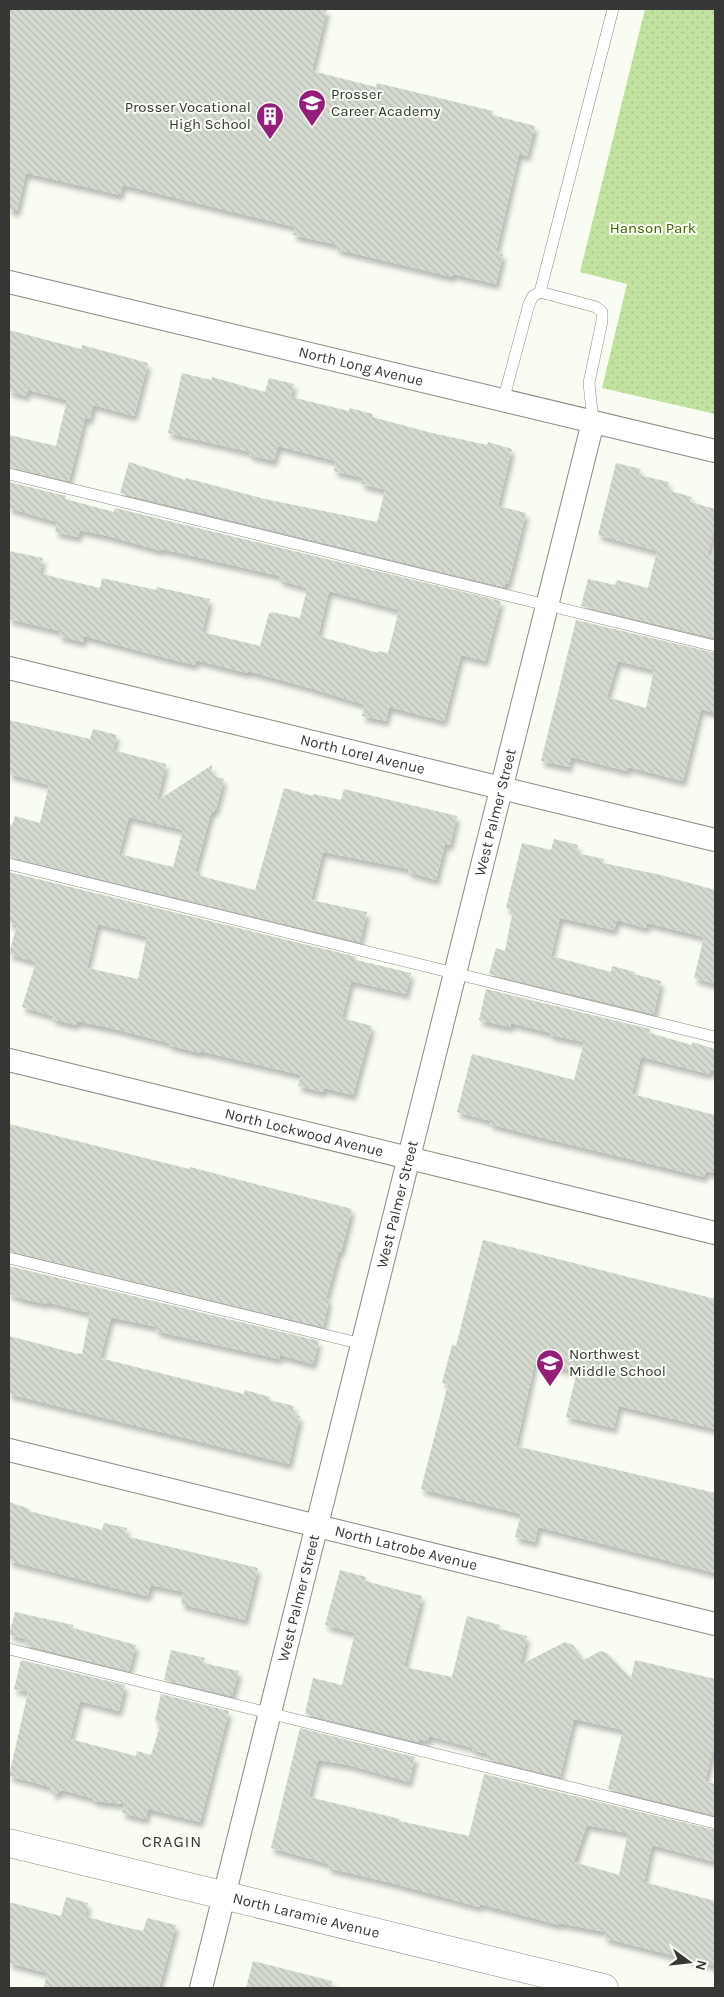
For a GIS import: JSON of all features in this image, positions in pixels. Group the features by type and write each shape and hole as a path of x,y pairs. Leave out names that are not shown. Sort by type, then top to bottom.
{"street":[{"name":"North Long Avenue","path":"9,282 715,451"},
{"name":"West Palmer Street","path":"201,1988 593,422"},
{"name":"North Lorel Avenue","path":"9,668 715,840"},
{"name":"North Lockwood Avenue","path":"9,1060 715,1233"},
{"name":"North Latrobe Avenue","path":"9,1450 715,1624"},
{"name":"North Laramie Avenue","path":"9,1843 604,1988"}],"lane":[{"path":"503,401 529,304 534,296 540,292 613,9"},
{"path":"540,292 596,307 602,312 602,321 590,378 593,422"},
{"path":"9,474 715,646"},
{"path":"9,864 715,1037"},
{"path":"9,1258 362,1344"},
{"path":"9,1649 715,1823"}],"green space":[{"name":"Hanson Park","path":"645,9 715,9 715,414 602,388 627,284 580,272"}],"building":[{"name":"Prosser Vocational High School","path":"9,9 327,9 312,71 376,87 377,83 493,111 492,115 535,126 527,156 519,154 496,252 503,254 496,284 453,274 452,277 336,249 338,245 293,235 295,227 123,185 120,195 26,173 17,211 9,210"},
{"path":"9,330 81,349 82,345 148,363 134,416 93,405 90,419 85,418 69,481 9,467 9,435 56,446 67,400 28,390 26,396 9,391"},
{"path":"182,373 211,380 212,377 265,392 269,378 294,384 291,397 349,411 350,408 373,414 372,417 432,433 487,445 488,442 512,449 498,506 526,513 508,584 505,583 504,587 120,493 129,462 185,480 186,478 265,499 377,522 385,490 361,484 363,478 334,471 336,461 278,446 274,461 249,455 250,452 168,433"},
{"path":"616,463 641,469 639,475 669,482 667,490 692,497 690,502 715,509 715,526 708,555 715,557 715,638 581,606 588,579 615,585 617,580 648,588 657,551 598,535"},
{"path":"9,482 66,496 65,499 114,512 115,508 501,601 485,661 461,655 444,721 389,707 386,721 362,716 365,705 248,671 247,673 196,660 195,665 84,636 83,642 59,636 60,631 9,619 9,551 43,558 40,573 58,578 100,588 102,578 156,590 157,587 210,599 202,632 260,646 269,613 300,618 307,588 279,580 280,576 162,549 162,551 108,536 80,530 78,537 55,532 57,522 9,508","holes":["329,591 399,610 388,653 378,651 378,653 318,636"]},
{"path":"576,620 715,653 715,713 701,709 683,781 628,767 627,771 571,757 569,767 541,761","holes":["618,661 654,670 646,708 607,697"]},
{"path":"9,720 90,739 93,729 117,735 113,750 166,764 157,801 212,765 212,775 224,779 216,809 211,813 195,872 201,874 200,876 255,890 284,788 313,796 313,794 341,800 344,789 457,816 450,845 445,844 436,880 408,872 409,869 323,852 311,900 367,912 360,942 9,857 9,824 12,825 15,816 40,823 49,785 9,774","holes":["129,817 183,830 173,867 119,854"]},
{"path":"554,839 578,845 576,853 604,859 603,863 661,875 715,890 715,984 694,978 704,937 647,923 646,928 617,920 614,930 560,918 551,956 611,972 612,966 661,981 654,1014 489,974 496,948 505,951 513,910 506,908 522,843 551,850"},
{"path":"9,872 357,957 356,960 411,973 406,994 351,981 342,1018 372,1026 353,1095 324,1088 323,1092 298,1086 301,1075 200,1051 200,1053 115,1029 77,1021 76,1025 52,1019 53,1016 22,1007 36,962 9,954 17,925 9,923","holes":["98,924 147,937 138,979 87,968"]},
{"path":"486,989 650,1029 649,1033 692,1045 692,1042 715,1049 715,1071 710,1070 709,1074 641,1057 632,1094 715,1115 715,1173 706,1171 704,1177 531,1135 490,1124 491,1121 457,1112 472,1054 574,1080 584,1042 550,1035 551,1033 511,1023 510,1027 479,1020"},
{"path":"9,1124 189,1169 190,1167 352,1209 326,1299 329,1300 323,1327 9,1251"},
{"path":"483,1240 715,1299 715,1429 619,1406 614,1428 566,1417 577,1372 535,1362 516,1446 715,1493 715,1573 538,1527 535,1542 515,1537 521,1514 421,1489 448,1384 442,1383 452,1345 456,1346"},
{"path":"9,1266 319,1341 313,1364 280,1355 279,1359 213,1344 156,1331 157,1327 111,1318 100,1358 244,1394 245,1390 270,1397 269,1400 294,1406 293,1414 300,1416 289,1464 9,1394 9,1336 82,1354 90,1313 47,1302 46,1304 23,1299 9,1294"},
{"path":"9,1502 30,1509 29,1511 102,1530 104,1523 127,1528 125,1536 258,1568 245,1620 181,1604 183,1592 151,1585 146,1596 9,1561"},
{"path":"340,1570 366,1577 365,1581 422,1596 404,1667 452,1677 467,1616 500,1625 499,1629 527,1636 520,1665 565,1642 573,1645 584,1660 600,1651 607,1653 631,1678 635,1660 715,1679 715,1743 705,1781 715,1784 715,1815 608,1789 623,1730 574,1719 560,1777 487,1759 488,1754 472,1750 473,1748 429,1736 428,1741 419,1739 419,1742 305,1714 313,1678 342,1685 355,1633 325,1625"},
{"path":"15,1612 73,1625 73,1628 136,1645 129,1671 25,1645 26,1639 9,1635"},
{"path":"171,1650 205,1658 203,1663 239,1671 232,1696 164,1680"},
{"path":"21,1660 125,1685 119,1711 80,1701 70,1739 136,1756 137,1751 151,1755 160,1726 155,1720 161,1694 229,1711 200,1822 148,1809 146,1819 122,1813 124,1804 94,1801 92,1798 62,1790 54,1795 50,1787 9,1776 28,1692 14,1689"},
{"path":"300,1728 415,1757 409,1782 349,1765 318,1760 309,1797 400,1819 399,1821 469,1836 484,1774 715,1830 715,1862 652,1845 644,1882 715,1901 715,1966 604,1938 606,1932 559,1923 559,1925 480,1904 479,1907 328,1868 329,1864 271,1848","holes":["587,1825 628,1833 619,1875 574,1862"]},
{"path":"66,1897 88,1903 85,1916 116,1925 143,1931 147,1918 176,1925 159,1988 44,1988 47,1973 9,1963 9,1902 61,1916"},
{"path":"253,1961 332,1981 331,1988 246,1988"}],"place":[{"name":"Prosser Career Academy","path":"312,127"},
{"name":"Prosser Vocational High School","path":"270,140"},
{"name":"Northwest Middle School","path":"550,1387"}],"district":[{"name":"CRAGIN","path":"172,1841"}]}
